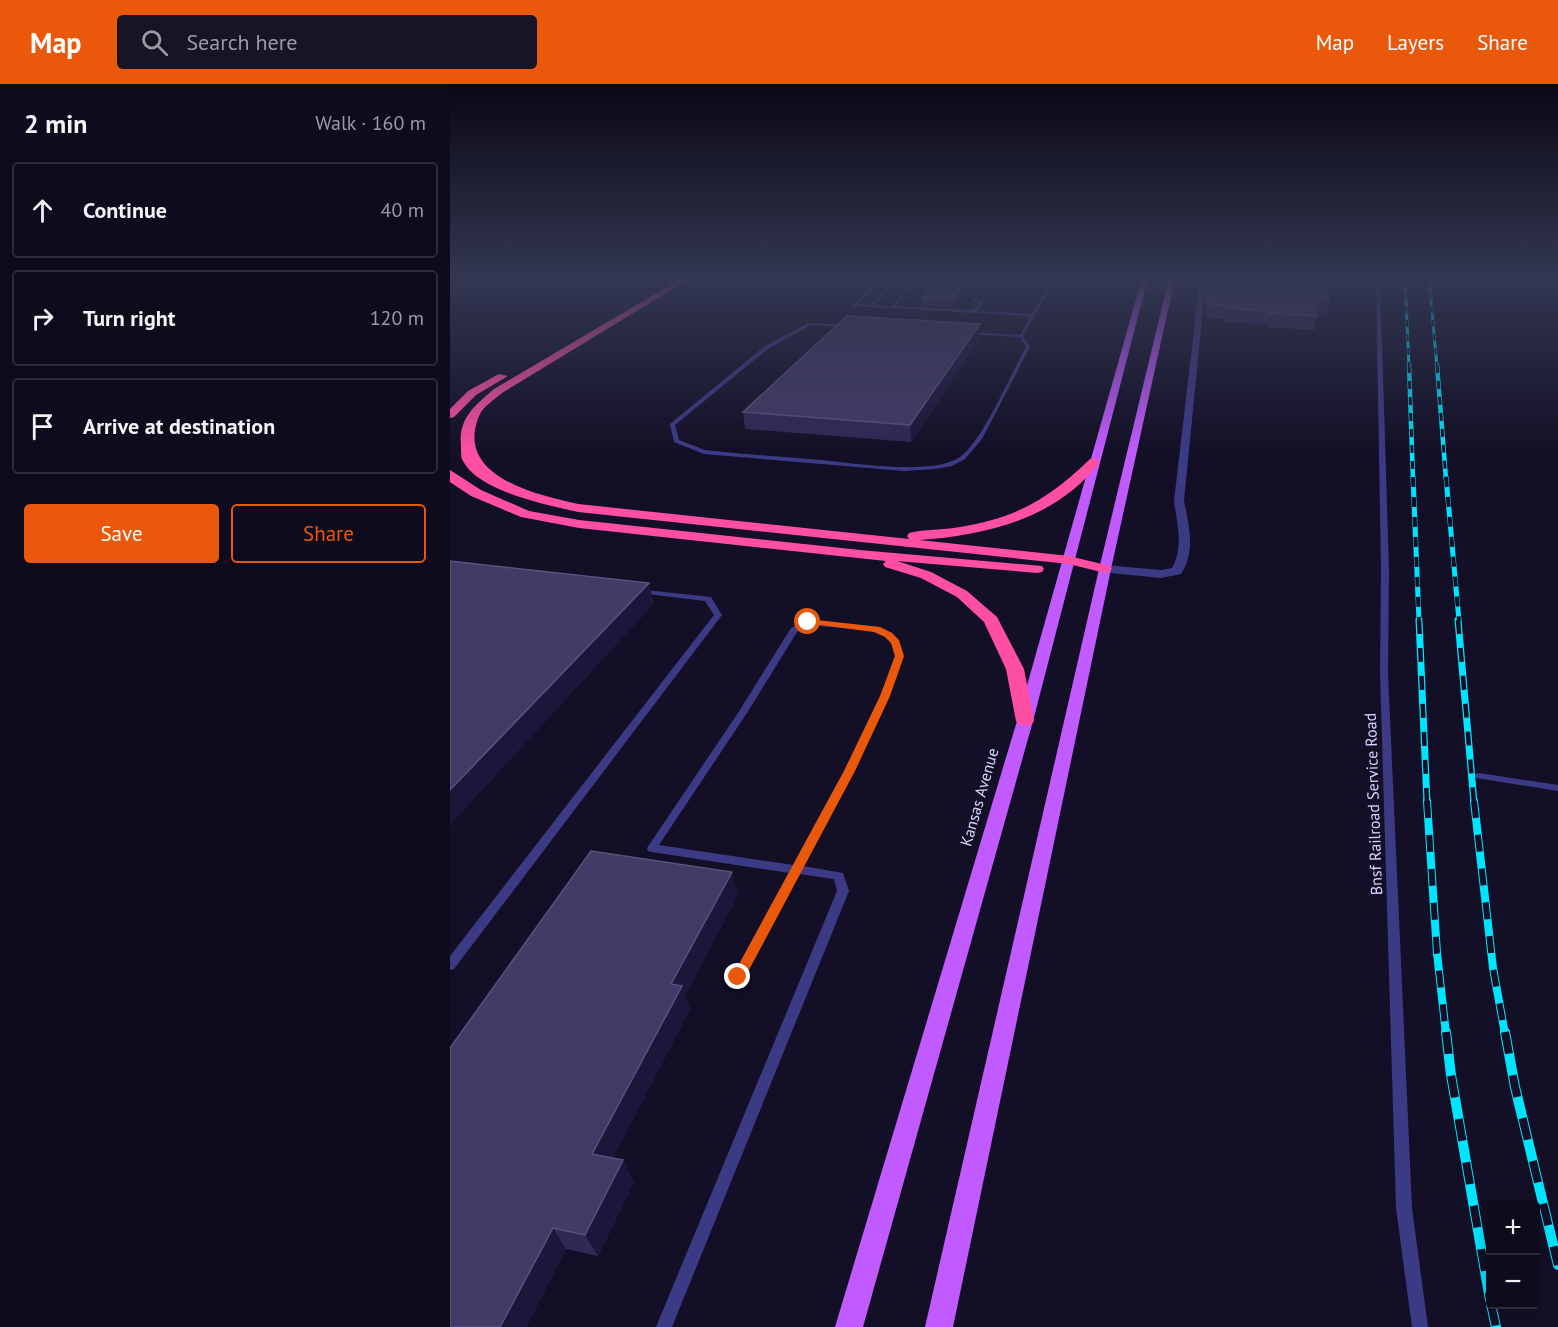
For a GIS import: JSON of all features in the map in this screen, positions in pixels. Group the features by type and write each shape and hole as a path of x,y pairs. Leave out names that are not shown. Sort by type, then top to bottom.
{"highway":[{"path":"450,415 472,393 572,336"},
{"path":"590,336 498,391 477,409 465,432 468,459 486,478 532,498 578,508 863,547 962,594 991,620 1015,669 1024,721"},
{"path":"863,547 991,525 1031,512 1065,490 1094,462"},
{"path":"450,474 452,478 476,493 526,514 579,524 1105,569"}],"main road":[{"name":"Kansas Avenue","path":"849,1327 1068,566 1129,336"},
{"path":"939,1327 1105,569 1159,336"}],"street":[{"path":"1105,569 1161,574 1177,571 1184,561 1185,538 1179,501 1200,336"}],"lane":[{"path":"788,336 767,347 672,425 676,441 704,452 904,469 930,469 950,464 962,458 976,444 1028,346 1021,336"},
{"name":"Bnsf Railroad Service Road","path":"1379,336 1385,570 1384,673 1404,1208 1420,1327"},
{"path":"450,965 718,615 708,599 626,590"},
{"path":"664,1327 843,891 839,876 794,870 652,848 794,630 808,622 876,629 889,635 895,642 899,656 885,696 849,771 794,870 738,977"},
{"path":"1479,776 1558,788"}],"building":[{"path":"825,336 972,336 910,425 743,412"},
{"path":"450,561 649,583 450,790"},
{"path":"591,851 732,872 671,984 682,986 592,1154 623,1160 585,1235 553,1228 500,1327 450,1327 450,1048"}],"railway":[{"path":"1408,336 1409,367"},
{"path":"1434,336 1437,367"},
{"path":"1409,365 1413,479"},
{"path":"1437,365 1446,479"},
{"path":"1413,477 1419,621"},
{"path":"1446,477 1459,621"},
{"path":"1419,620 1427,803"},
{"path":"1458,620 1474,803"},
{"path":"1427,801 1437,953 1446,1034"},
{"path":"1474,801 1493,968 1505,1034"},
{"path":"1446,1032 1451,1075 1486,1277"},
{"path":"1505,1032 1515,1087 1558,1265"},
{"path":"1492,1309 1496,1327"}],"route":[{"path":"738,977 849,771 885,696 899,656 895,642 889,635 876,629 808,622"}]}
